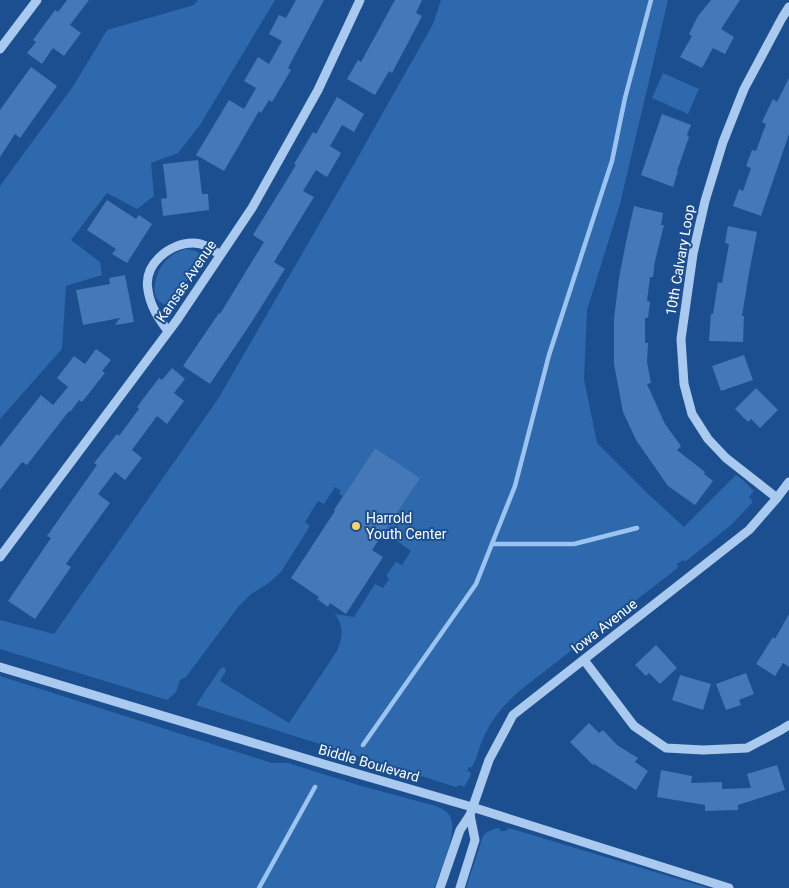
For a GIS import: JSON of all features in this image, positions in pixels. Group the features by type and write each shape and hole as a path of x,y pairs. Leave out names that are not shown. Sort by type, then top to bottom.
{"street":[{"path":"0,49 37,0"},
{"name":"Kansas Avenue","path":"0,557 168,331 252,208 318,90 360,0"},
{"name":"10th Calvary Loop","path":"777,498 726,458 708,439 692,414 684,384 681,339 693,254 705,201 723,142 744,89 789,7"},
{"path":"168,331 160,321 147,289 149,275 156,260 167,251 181,244 194,243 210,247 220,255"},
{"name":"Iowa Avenue","path":"440,888 460,830 471,811 489,760 514,715 749,530 789,482"},
{"path":"584,660 634,726 666,748 703,750 747,748 789,725"},
{"name":"Biddle Boulevard","path":"0,667 729,888"},
{"path":"460,888 475,840 471,811"}],"shaded area":[{"path":"198,0 275,0 200,125 178,153 151,163 154,196 137,209 107,193 71,240 100,262 102,275 66,286 62,349 0,419 0,186 74,85 107,30 194,5"},
{"path":"441,0 668,0 620,204 587,310 584,379 597,443 684,527 736,475 754,491 749,497 752,503 732,524 690,558 677,564 678,567 675,570 510,700 499,712 486,733 474,764 467,771 471,772 464,787 460,785 456,787 196,705 220,669 224,667 226,671 220,681 289,723 337,651 342,632 335,614 354,617 375,584 383,588 389,579 387,574 396,562 402,565 411,551 384,532 419,478 375,448 343,496 339,494 341,491 335,487 324,504 318,501 305,522 310,526 281,572 250,595 239,606 186,677 180,680 176,692 167,700 0,649 0,620 54,634 218,399 433,24"},
{"path":"663,73 699,89 688,114 652,98"},
{"path":"187,249 200,254 186,281 167,305 159,301 155,295 159,272 163,264 171,256"},
{"path":"0,676 272,763 288,763 441,808 450,817 452,834 447,854 434,888 0,888"},
{"path":"499,828 500,831 506,831 509,828 708,888 466,888 483,836 490,830"}],"building":[{"path":"67,0 89,0 70,25 81,33 64,56 53,48 42,64 27,53 36,42 33,40 55,10 58,12"},
{"path":"296,0 324,0 288,68 291,70 272,102 269,100 261,113 259,111 224,171 196,155 229,100 244,109 256,88 244,81 258,57 269,64 282,41 269,34 279,15 286,18"},
{"path":"395,0 422,0 416,13 422,16 392,73 389,71 375,95 347,79 358,60 361,62"},
{"path":"711,0 740,0 721,29 734,37 725,54 713,48 702,68 680,57 692,36 689,34 698,16"},
{"path":"31,67 57,86 20,138 15,134 0,157 0,110"},
{"path":"789,78 789,134 761,216 733,206 739,189 743,191 751,168 746,166 752,150 756,151 766,124 762,122 773,99 777,102"},
{"path":"337,97 364,114 354,132 342,125 330,146 341,153 327,177 316,170 303,191 314,197 274,262 285,269 210,384 183,366 220,314 264,242 253,235 296,165 294,164 313,132 316,134"},
{"path":"662,114 691,125 673,187 641,175"},
{"path":"198,160 202,194 208,194 209,210 163,216 161,199 167,198 163,164"},
{"path":"107,200 136,219 139,215 152,224 127,263 112,254 116,249 87,230"},
{"path":"634,206 663,213 661,225 664,225 653,277 650,277 647,301 650,302 648,318 645,318 645,343 648,343 647,362 651,383 647,384 665,424 681,446 677,450 705,472 704,474 713,481 695,505 668,486 636,440 623,412 614,364 614,319 619,278"},
{"path":"728,226 757,232 742,316 744,316 743,342 709,341 711,314 713,314 718,282 722,283 729,244 725,243"},
{"path":"125,275 134,322 115,325 120,318 83,325 76,290 110,284 109,278"},
{"path":"96,349 111,360 102,371 105,373 82,402 79,400 69,411 27,465 22,462 0,490 0,447 41,395 53,405 68,387 57,378 74,356 85,364"},
{"path":"744,355 753,380 721,391 712,366"},
{"path":"172,368 185,379 174,393 184,401 167,424 157,416 132,450 142,458 125,480 115,472 98,494 110,503 66,564 71,567 35,619 8,601 51,538 47,536 97,465 94,463 117,434 119,436 139,409 137,407 159,378 162,380"},
{"path":"756,388 778,410 760,428 751,419 748,422 735,409"},
{"name":"Harrold Youth Center","path":"375,448 420,478 372,550 383,557 346,614 330,603 328,607 317,599 319,597 291,578"},
{"path":"789,614 789,667 783,663 775,676 756,664 773,637 775,639"},
{"path":"656,645 677,668 660,684 649,673 646,676 635,665"},
{"path":"746,673 754,694 739,700 741,705 726,710 716,684"},
{"path":"680,675 711,684 703,710 672,700"},
{"path":"589,723 599,733 603,730 617,745 638,758 635,762 648,771 636,790 593,765 570,742"},
{"path":"777,765 785,790 738,805 738,810 705,811 705,805 657,797 661,770 692,776 691,783 722,782 722,789 751,788 747,774"}],"waterway":[{"path":"363,745 476,584 515,486 549,355 612,161 625,98 651,0"},
{"path":"492,544 574,544 637,528"},
{"path":"259,888 315,787"}],"place":[{"name":"Harrold Youth Center","path":"356,526"}]}
